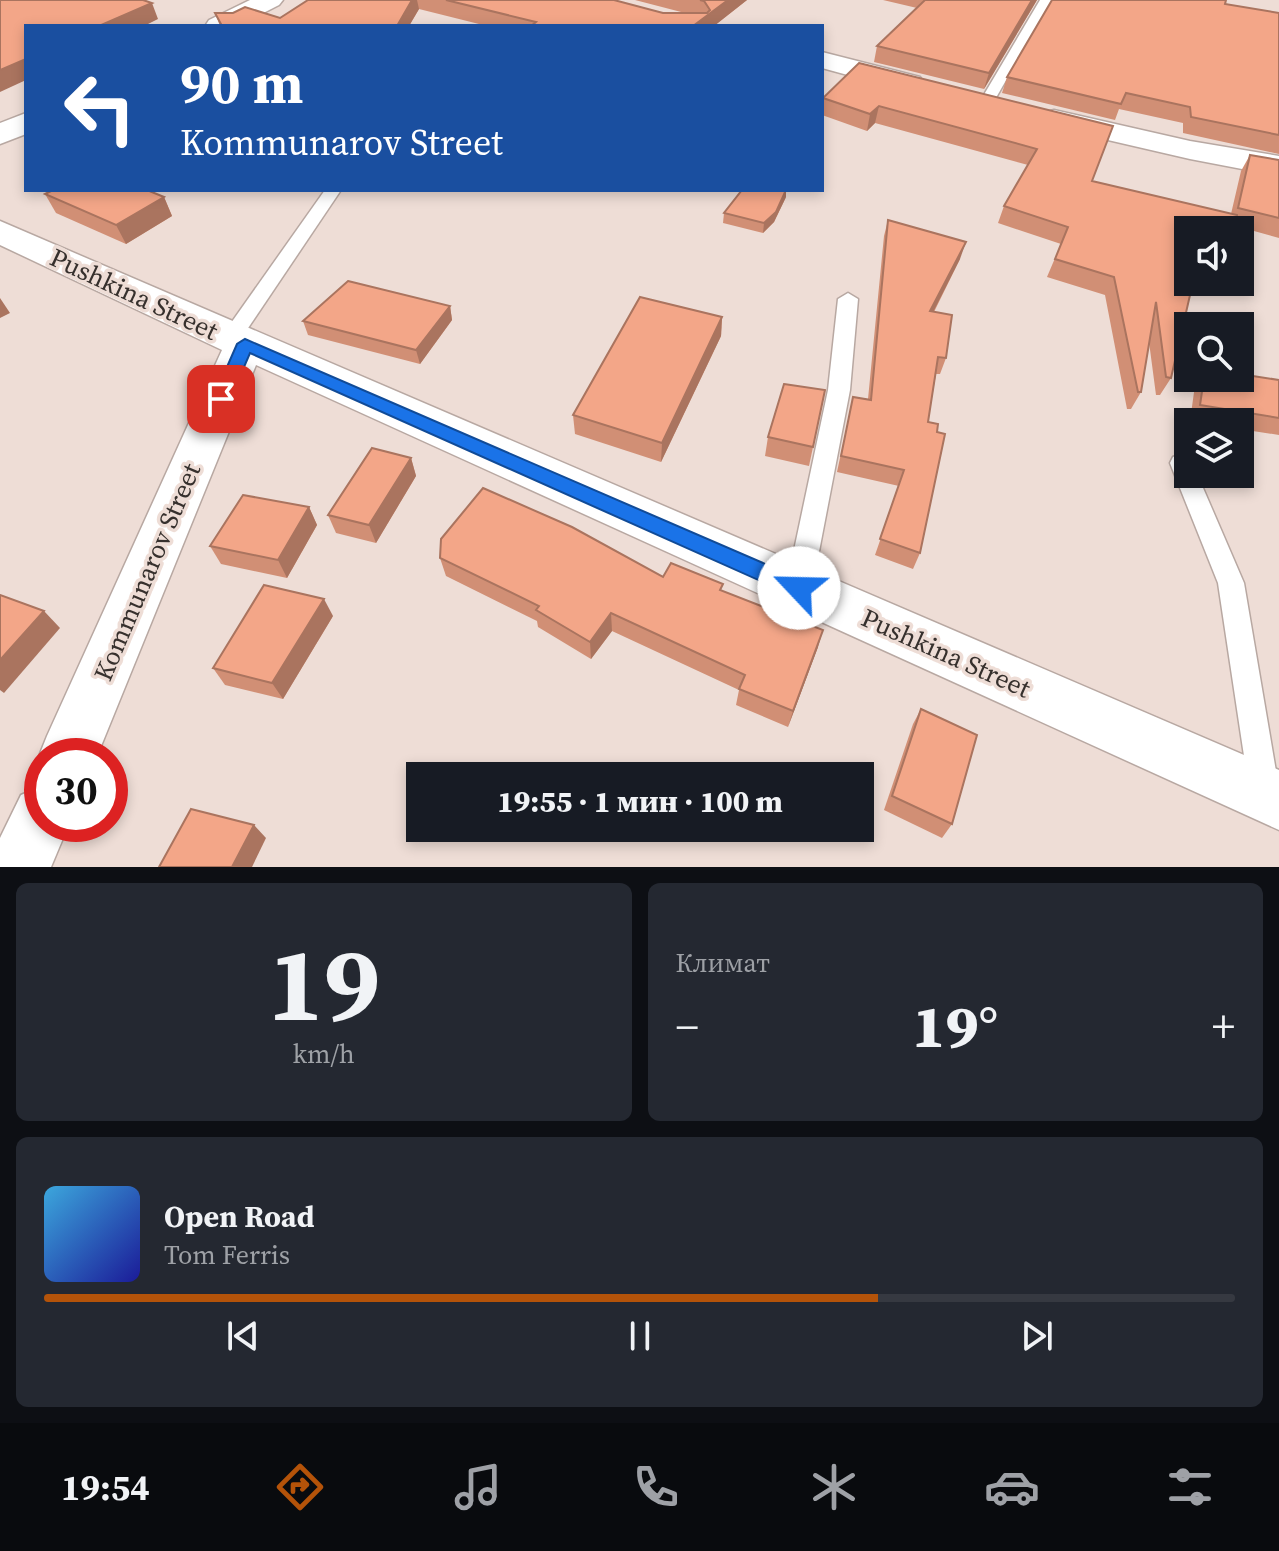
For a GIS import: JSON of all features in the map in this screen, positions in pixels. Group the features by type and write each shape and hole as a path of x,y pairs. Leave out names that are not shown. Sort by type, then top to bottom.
{"street":[{"path":"222,24 270,0"},
{"path":"824,61 1010,109 1190,150 1279,166"},
{"path":"0,135 24,123"},
{"name":"Pushkina Street","path":"0,232 238,341 1272,797"},
{"name":"Kommunarov Street","path":"75,738 238,341"}],"lane":[{"path":"1010,109 1046,0"},
{"path":"238,341 332,192"},
{"path":"799,588 839,390 848,299"},
{"path":"1191,488 1231,583 1272,797"}],"building":[{"path":"0,0 143,0 152,3 104,24 24,24 24,60 0,70"},
{"path":"308,0 412,0 398,24 221,24 215,13 233,13 245,7 280,18"},
{"path":"446,0 614,0 663,13 707,13 710,10 700,0 728,0 696,24 534,24 536,22"},
{"path":"925,0 1032,0 989,73 877,46"},
{"path":"1052,0 1226,0 1225,4 1279,13 1279,135 1191,117 1190,107 1126,93 1121,104 1007,77"},
{"path":"859,63 1113,126 1092,181 1237,215 1174,216 1174,296 1190,296 1186,312 1174,312 1174,365 1171,378 1166,377 1156,302 1141,392 1138,392 1114,277 1055,259 1068,227 1004,206 1037,149 879,106 870,114 824,98"},
{"path":"1250,155 1279,160 1279,218 1238,208"},
{"path":"152,192 164,197 116,225 45,194"},
{"path":"740,192 785,192 776,212 764,223 724,213"},
{"path":"888,220 966,242 930,311 952,315 946,358 938,357 928,422 938,424 937,432 945,434 920,553 880,539 904,470 841,456 853,397 871,400"},
{"path":"348,281 450,306 416,350 303,321"},
{"path":"640,297 722,317 662,443 573,415"},
{"path":"1254,376 1279,380 1279,418 1254,414 1254,408 1200,405 1202,392 1254,392"},
{"path":"784,384 825,390 813,447 768,437"},
{"path":"372,448 411,458 369,525 328,515"},
{"path":"483,488 572,527 663,577 671,563 723,584 720,590 823,630 793,711 739,689 745,675 611,613 590,642 536,610 539,606 440,558 441,539"},
{"path":"243,495 309,507 278,560 210,546"},
{"path":"264,585 324,599 272,683 213,668"},
{"path":"0,595 44,611 0,660"},
{"path":"921,709 977,735 952,824 892,796"},
{"path":"191,809 254,825 232,867 159,867"}],"route":[{"path":"221,399 245,344 799,588"}]}
